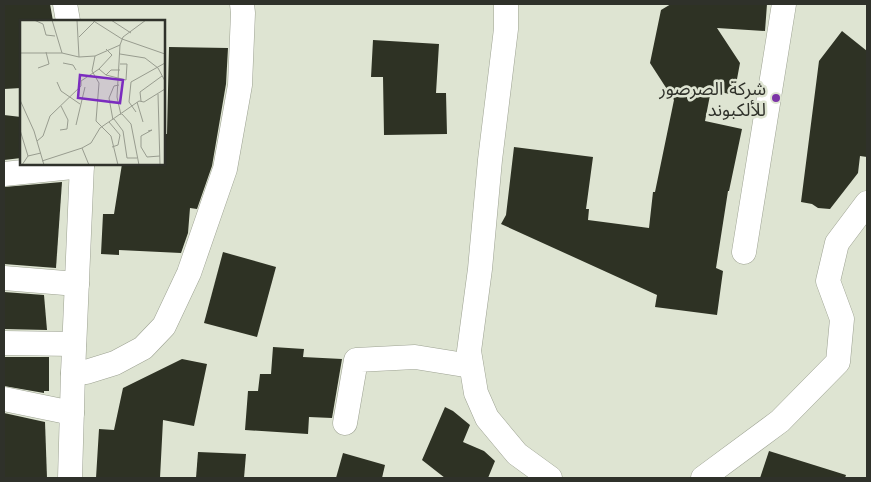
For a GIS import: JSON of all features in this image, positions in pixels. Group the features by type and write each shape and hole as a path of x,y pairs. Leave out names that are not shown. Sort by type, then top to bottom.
{"street":[{"path":"65,4 68,20"},
{"path":"73,373 86,372 115,363 143,348 164,326 189,273 225,169 240,85 242,4"},
{"path":"506,4 506,29 490,160 480,269 469,351 476,393 486,418 517,454 550,478"},
{"path":"744,252 784,4"},
{"path":"4,174 82,165 70,478"},
{"path":"703,478 780,421 838,362 842,319 828,281 837,243 867,203"},
{"path":"4,278 77,284"},
{"path":"4,343 74,344"},
{"path":"345,423 356,360 414,356 471,366"},
{"path":"4,399 72,413"}],"building":[{"path":"4,4 50,4 53,20 20,20 20,88 4,89"},
{"path":"671,4 767,4 765,31 717,28 740,63 734,95 711,90 705,121 742,129 728,191 716,268 723,271 717,315 655,307 657,295 501,224 506,215 514,147 593,157 586,209 589,209 588,220 649,228 653,192 655,192 674,100 650,63 661,10"},
{"path":"842,31 867,51 867,157 860,156 858,173 830,209 818,208 812,204 801,202 819,61"},
{"path":"373,40 439,44 436,93 446,93 447,134 384,135 383,77 371,77"},
{"path":"169,47 228,48 226,84 212,166 197,209 190,208 188,233 181,253 119,250 119,255 101,254 103,214 114,214 122,165 165,165 165,134 167,134"},
{"path":"4,115 20,117 20,158 4,160"},
{"path":"62,182 56,268 4,264 4,187"},
{"path":"223,252 276,267 257,337 204,323"},
{"path":"4,292 44,295 47,330 4,329"},
{"path":"273,347 304,349 303,357 342,359 332,418 309,417 308,434 245,430 248,391 258,391 260,374 271,374"},
{"path":"4,357 49,357 49,391 44,391 44,393 4,386"},
{"path":"182,359 207,364 194,426 163,420 160,478 96,478 99,429 114,430 123,388"},
{"path":"445,407 470,425 463,442 484,451 495,461 488,478 445,478 422,460"},
{"path":"4,413 45,422 47,478 4,478"},
{"path":"769,451 846,475 845,478 760,478"},
{"path":"198,452 246,454 244,478 196,478"},
{"path":"343,453 385,465 382,478 336,478"}],"place":[{"name":"شركة الصرصور للألكبوند","path":"776,98"}]}
